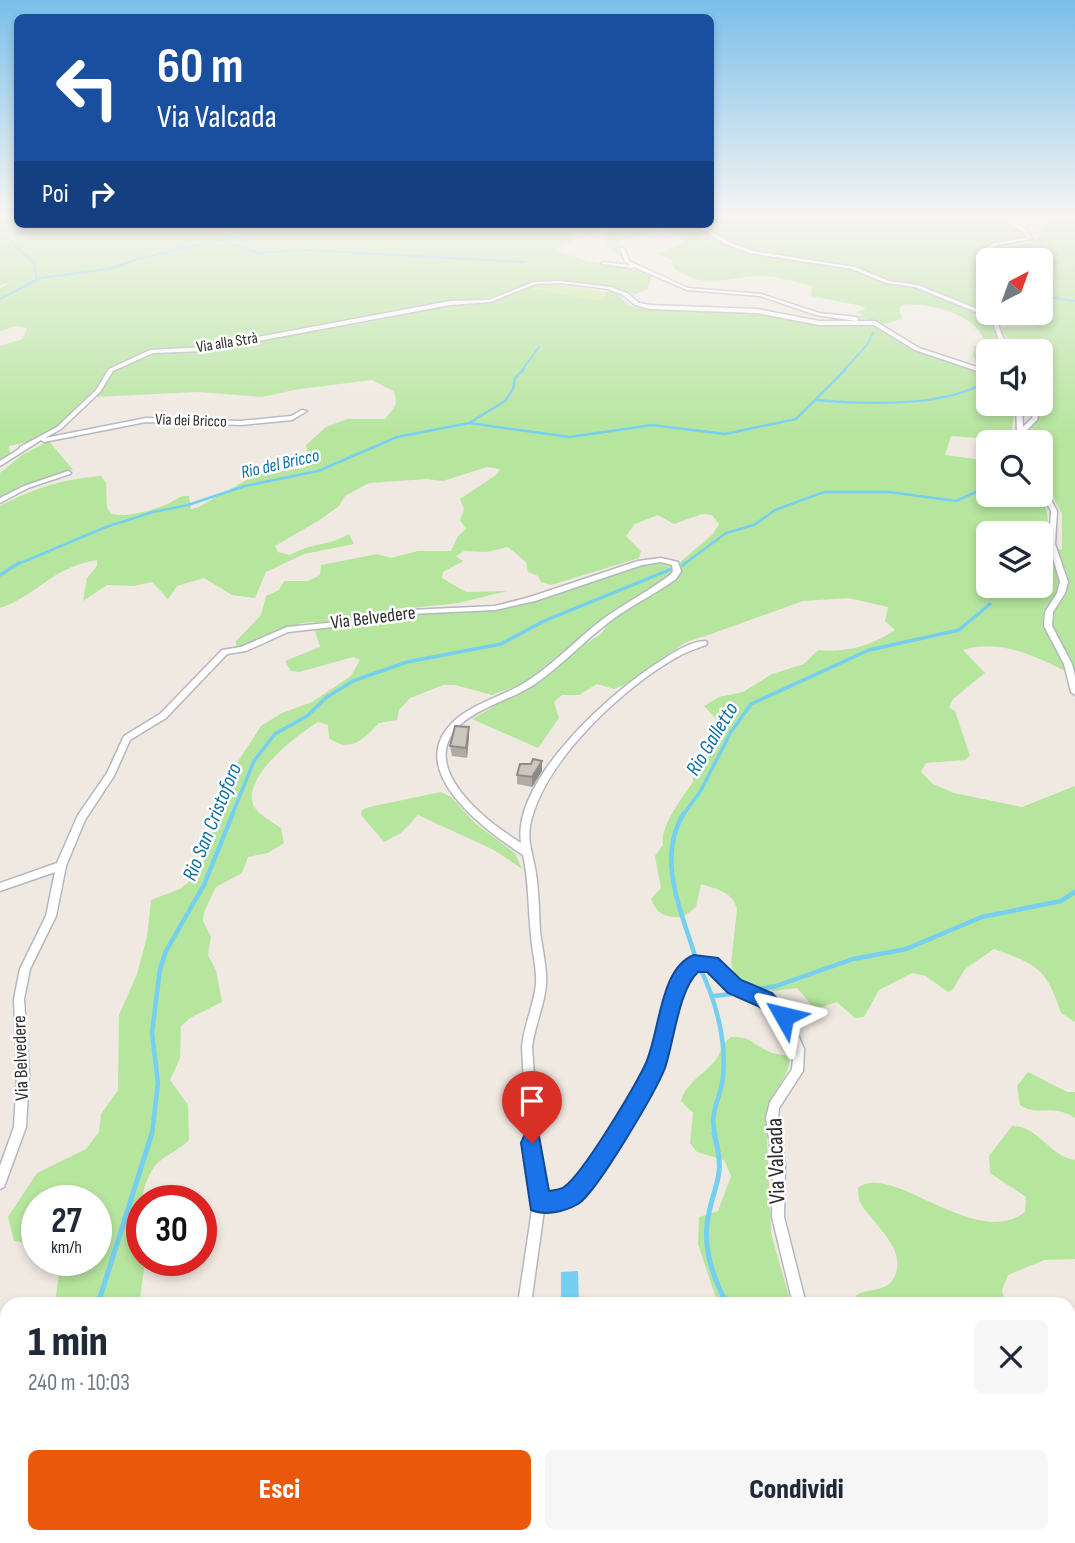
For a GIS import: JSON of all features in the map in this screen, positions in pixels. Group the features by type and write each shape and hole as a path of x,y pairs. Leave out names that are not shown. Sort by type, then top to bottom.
{"street":[{"name":"Via alla Strà","path":"22,448 59,428 98,391 111,370 146,352 170,348 205,349 450,303 490,301 517,290"},
{"name":"Via alla Strà","path":"614,290 625,294 637,304 662,308 757,311 820,323 875,323"},
{"path":"699,290 761,295 822,315 875,323 917,349 976,369"},
{"path":"926,290 976,310"},
{"name":"Via dei Bricco","path":"0,464 22,448 77,432 146,420 241,423 292,418 304,411"},
{"path":"1022,430 1036,416"},
{"path":"0,501 26,488 68,473"},
{"path":"1052,507 1052,544 1064,582 1061,593 1049,612 1048,626 1068,664 1075,692"},
{"name":"Via Belvedere","path":"0,1183 20,1127 23,1102 19,1019 21,989 25,969 51,916 61,866 85,811 111,774 123,743 134,732 163,716 225,652 243,649 299,626 360,622 410,612 495,608 532,599 641,563 670,562 677,567 673,577 613,615 531,682 458,723 443,746 443,765 451,786 495,831 527,852"},
{"path":"525,1297 539,1202 529,1114 527,1047 529,1030 538,1007 541,973 524,835 529,811 545,775 591,722 639,678 682,652 703,643"},
{"path":"0,887 61,866"},
{"name":"Via Valcada","path":"539,1202 552,1202 571,1195 589,1176 654,1070 679,979 694,963 712,964 734,986 765,999 778,1010 791,1028 799,1049 797,1071 774,1106 772,1118 779,1164 778,1217 798,1297"}],"green space":[{"path":"0,290 510,290 485,299 432,304 204,347 152,349 109,369 97,387 54,429 32,441 9,446 10,454 0,462 0,346 23,339 27,328 17,326 0,331"},
{"path":"519,290 543,290 599,300 606,295 604,292 617,292 629,306 649,310 746,311 825,326 880,327 917,352 976,370 976,416 1014,416 1012,430 976,430 976,438 951,436 945,455 976,459 976,507 1046,507 1047,521 976,521 976,598 1053,598 1053,547 1062,550 1062,514 1053,497 1053,430 1029,430 1041,416 1053,416 1053,339 1010,339 998,330 999,327 1054,326 1054,290 1075,290 1075,676 1034,657 1006,648 992,646 963,650 985,673 953,699 949,707 955,711 970,756 965,760 926,763 921,772 933,784 954,793 1022,807 1075,786 1075,1022 1061,1013 1050,986 1038,970 1021,959 994,949 965,969 953,989 948,992 926,976 912,973 879,990 864,1017 855,1018 837,1002 815,1009 797,988 774,991 742,981 735,975 731,964 737,909 728,895 701,884 696,907 683,917 663,914 656,909 651,899 661,888 655,856 663,845 668,821 693,782 693,770 721,729 721,724 704,706 719,697 743,692 772,674 804,664 818,650 848,649 886,636 895,630 885,621 888,607 848,598 803,601 686,642 624,685 614,689 597,684 579,695 562,695 554,702 559,718 538,748 472,719 536,682 568,654 600,635 612,619 679,575 679,563 713,534 719,524 712,515 702,514 674,524 658,515 635,524 626,536 641,551 639,558 551,585 541,582 538,576 528,572 526,562 508,547 487,552 464,551 456,556 463,561 443,572 442,578 466,592 507,591 459,603 402,609 357,620 302,623 236,648 236,641 261,615 266,596 279,590 284,581 308,581 320,575 321,565 377,554 391,558 418,551 451,551 458,536 466,529 460,520 464,509 460,499 496,475 500,469 487,467 443,481 427,479 369,483 345,496 339,506 318,521 275,546 278,552 290,555 349,534 354,544 304,554 266,572 255,598 232,595 204,578 177,586 168,599 152,582 134,586 107,585 83,601 87,578 97,566 97,560 68,569 0,608 0,506 49,485 101,476 106,483 107,507 111,514 140,513 186,496 189,496 191,509 199,507 257,474 305,468 309,461 306,445 326,427 347,419 385,419 396,403 393,391 372,380 299,389 262,397 198,392 95,397 113,371 153,352 196,351 370,322 450,305 491,302"},
{"path":"542,290 592,290 606,295 603,299 594,300"},
{"path":"616,290 647,290 636,294"},
{"path":"812,290 922,290 976,312 976,326 993,326 1000,339 983,339 974,325 939,308 903,305 899,308 902,319 884,324 857,317 864,315 856,312 866,309 811,296"},
{"path":"930,290 976,290 976,307"},
{"path":"976,346 976,363 973,356"},
{"path":"49,441 73,470 31,484 0,500 0,473 22,455"},
{"path":"659,563 672,567 674,571 647,593 602,619 524,683 492,695 455,685 443,685 410,698 399,710 397,720 379,723 351,745 337,743 329,738 328,725 318,722 272,759 254,784 252,797 255,808 281,828 284,843 268,853 248,857 242,873 216,887 204,912 203,921 211,937 208,955 216,970 222,1002 190,1018 181,1026 180,1058 170,1080 188,1105 189,1140 157,1163 145,1185 126,1185 126,1276 143,1276 141,1297 56,1297 59,1276 112,1276 112,1185 29,1185 37,1173 86,1149 99,1132 101,1114 118,1090 119,1015 137,974 147,937 151,900 180,889 197,875 208,851 213,817 225,798 226,780 261,726 282,713 312,702 351,676 360,660 353,657 299,672 291,671 285,661 320,647 314,627 340,626 414,613 508,607 624,569"},
{"path":"441,792 451,797 476,824 515,853 522,869 494,850 418,815 401,833 384,842 361,815 362,810 369,807"},
{"path":"728,1039 748,1039 770,1052 790,1057 787,1072 766,1113 771,1233 789,1297 716,1297 698,1244 699,1217 718,1211 731,1176 724,1160 697,1152 690,1143 693,1113 681,1101 687,1089 715,1061"},
{"path":"1028,1072 1067,1092 1075,1092 1075,1118 1059,1111 1033,1110 1020,1105 1017,1086"},
{"path":"1012,1126 1030,1131 1058,1153 1075,1160 1075,1259 1044,1260 1008,1275 1002,1290 1004,1297 856,1297 888,1285 897,1271 895,1251 860,1202 858,1188 873,1183 891,1186 959,1214 983,1221 1005,1221 1025,1212 1026,1197 990,1173 989,1156"},
{"path":"21,1197 21,1242 14,1241 8,1217"}],"water":[{"path":"578,1271 579,1297 561,1297 561,1272"}],"building":[{"path":"455,726 469,727 466,748 450,746"},
{"path":"533,759 542,761 532,777 517,775 520,764 531,764"}],"waterway":[{"path":"0,299 17,290"},
{"path":"1054,298 1075,301"},
{"path":"844,370 867,345 873,333"},
{"name":"Rio del Bricco","path":"522,370 539,347"},
{"name":"Rio del Bricco","path":"469,423 505,401 513,389 515,378 524,369"},
{"path":"815,400 846,369"},
{"path":"815,400 904,402 949,396 976,387"},
{"path":"469,423 570,437 652,425 725,434 796,419 815,400"},
{"name":"Rio del Bricco","path":"16,565 106,527 153,512 188,505 245,486 318,471 397,437 469,423"},
{"name":"Rio San Cristoforo","path":"685,563 683,565 726,533 754,525 775,510 824,492 889,492 956,501 976,492"},
{"name":"Rio del Bricco","path":"0,575 19,563"},
{"name":"Rio San Cristoforo","path":"232,815 254,761 275,734 307,716 327,697 353,681 407,662 501,644 544,621 674,568"},
{"name":"Rio Galletto","path":"683,815 700,792 731,732 751,704 869,650 959,630 990,604"},
{"name":"Rio San Cristoforo","path":"152,1134 158,1083 152,1033 160,969 166,951 204,885 233,813"},
{"name":"Rio Galletto","path":"683,815 676,830 671,866 678,902 695,956"},
{"path":"753,990 776,986 853,959 906,949 982,917 1061,901 1075,892"},
{"name":"Rio Galletto","path":"699,966 715,1005 723,1049 722,1085 713,1118 715,1134"},
{"path":"713,996 741,993"},
{"name":"Rio San Cristoforo","path":"100,1297 152,1133"},
{"name":"Rio Galletto","path":"714,1133 719,1172 706,1234 714,1276 724,1297"}],"route":[{"path":"532,1143 539,1202 552,1202 577,1191 605,1153 654,1070 666,1034 676,987 679,979 694,963 703,961 712,964 738,989 765,999 784,1016"}]}
